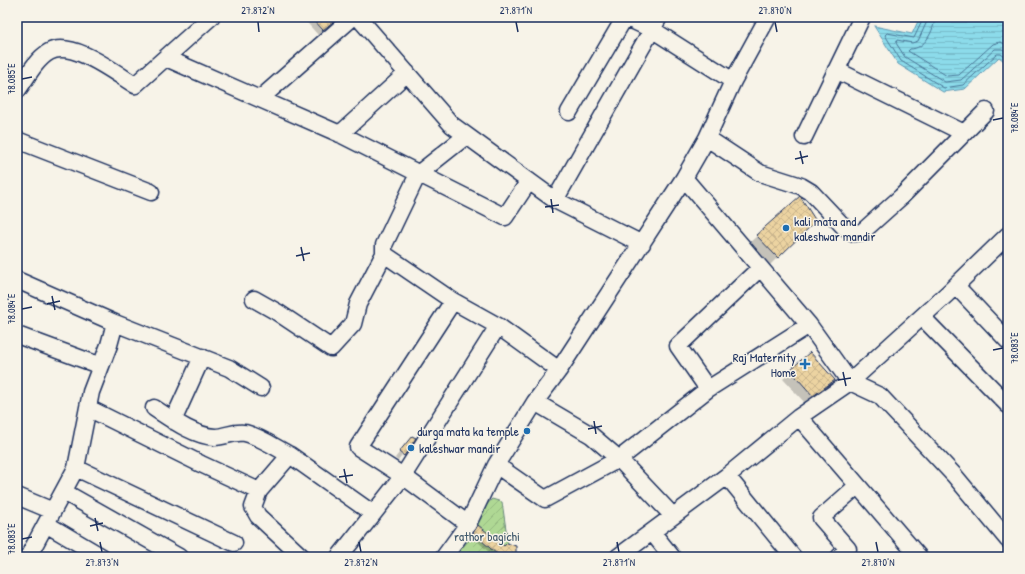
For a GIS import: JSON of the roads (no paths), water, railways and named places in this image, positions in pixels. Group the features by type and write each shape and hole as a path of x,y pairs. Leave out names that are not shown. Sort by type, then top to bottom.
{"street":[{"path":"17,91 48,52 62,48 83,54 135,86 211,17"},
{"path":"261,98 353,17"},
{"path":"358,17 452,125 555,200 642,244"},
{"path":"569,112 625,17 656,24 733,81"},
{"path":"444,557 468,524 496,465 535,402 559,370 684,178 707,138 733,81 768,17"},
{"path":"804,137 862,17"},
{"path":"555,200 656,24"},
{"path":"166,58 261,98 340,134 505,217 529,181"},
{"path":"836,70 964,133"},
{"path":"340,134 407,73"},
{"path":"707,138 760,173 801,186 811,192 845,228 854,233 862,232 873,224 986,111"},
{"path":"254,299 277,312 331,348 353,324 358,304 384,254 384,245 418,174 466,136"},
{"path":"17,140 151,192"},
{"path":"684,178 759,269 809,325 850,382 880,396 954,475 1008,540"},
{"path":"618,557 727,476 799,417 850,382 956,286 1008,235"},
{"path":"384,254 453,301 498,326 559,370"},
{"path":"708,389 678,346 759,269"},
{"path":"17,280 115,324 229,368 261,388"},
{"path":"956,286 1008,341"},
{"path":"453,301 358,447 403,476 468,524"},
{"path":"922,317 1008,405"},
{"path":"24,554 50,518 76,468 91,392 115,324"},
{"path":"496,465 545,499 618,459 708,389 809,325"},
{"path":"339,557 372,513 403,476 498,326"},
{"path":"17,335 101,366"},
{"path":"173,420 202,357"},
{"path":"535,402 591,435 618,459 673,516"},
{"path":"88,408 201,464 259,490"},
{"path":"154,408 200,434 215,437 235,432 245,433 290,455 372,513"},
{"path":"799,417 856,486 919,557"},
{"path":"290,455 259,490 253,507 258,516 302,557"},
{"path":"76,468 234,543"},
{"path":"727,476 793,557"},
{"path":"839,557 848,549 821,518 856,486"},
{"path":"64,492 179,557"},
{"path":"17,496 50,518 86,552 102,557"},
{"path":"652,532 672,557"}],"water":[{"path":"920,17 1008,17 1008,64 999,57 965,89 943,92 898,64 874,26 912,34"}],"place":[{"name":"kali mata and kaleshwar mandir","path":"786,228"},
{"name":"Raj Maternity Home","path":"805,364"},
{"name":"durga mata ka temple","path":"527,431"},
{"name":"kaleshwar mandir","path":"411,448"}],"park label":[{"name":"rathor bagichi","path":"487,536"}]}
